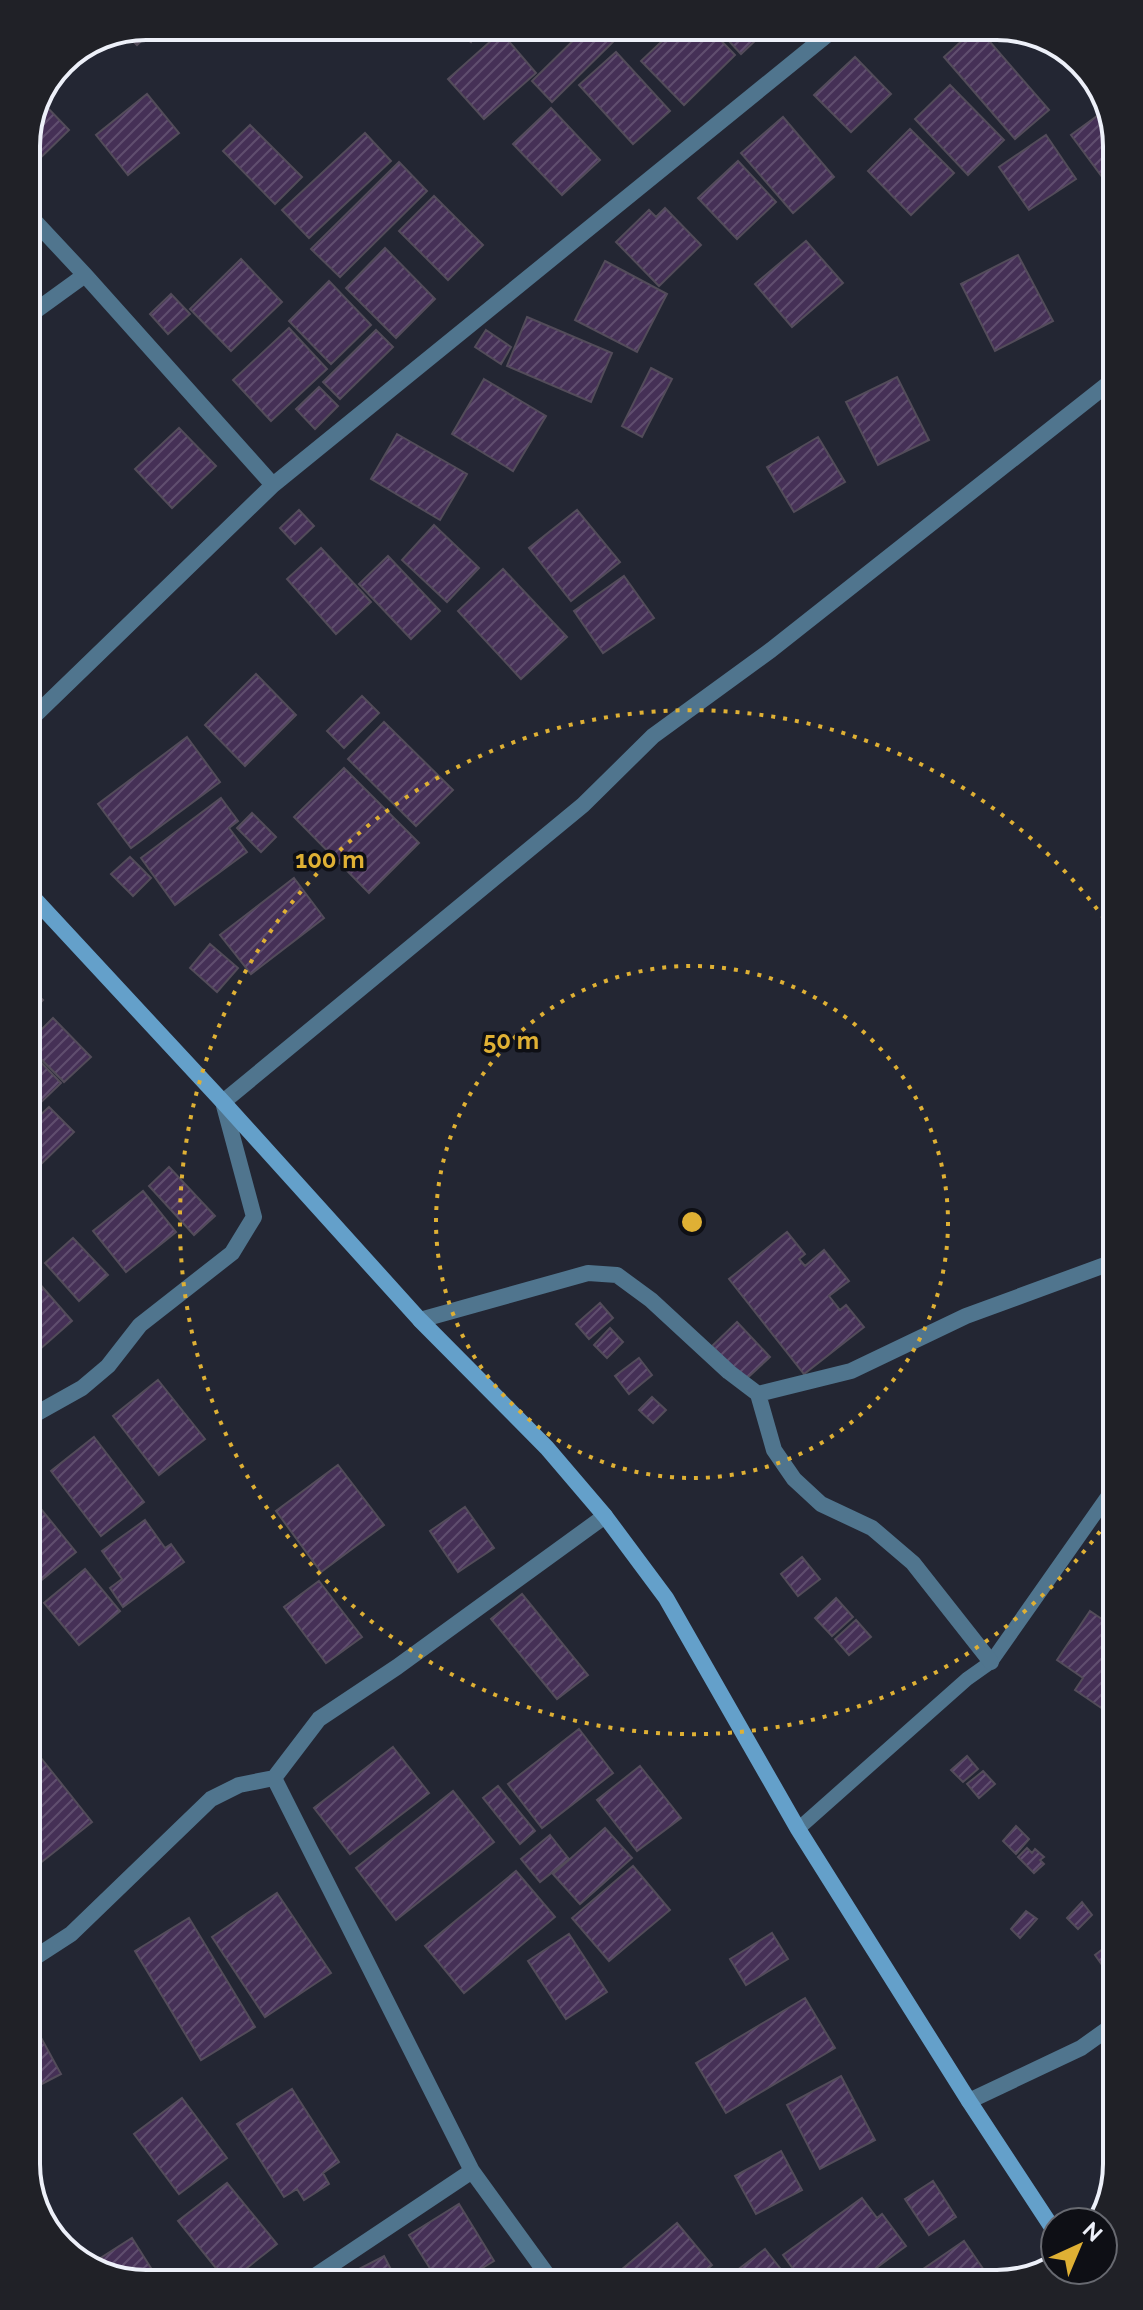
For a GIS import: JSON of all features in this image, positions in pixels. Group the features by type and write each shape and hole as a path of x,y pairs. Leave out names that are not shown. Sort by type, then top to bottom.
{"main road":[{"path":"40,917 223,1102 420,1320 547,1448 605,1516 666,1598 798,1829 1039,2208"}],"street":[{"path":"40,710 273,485 821,40"},
{"path":"40,227 273,485"},
{"path":"40,308 85,275"},
{"path":"40,1412 82,1388 108,1366 140,1325 232,1253 247,1229 254,1217 223,1102 583,805 653,736 771,650 1103,388"},
{"path":"758,1394 851,1371 966,1316 1103,1266"},
{"path":"420,1320 588,1273 617,1275 651,1300 729,1372 758,1394 774,1450 794,1479 821,1504 872,1528 913,1563 991,1662"},
{"path":"40,1954 71,1934 211,1799 239,1785 274,1778 319,1719 397,1667 605,1516"},
{"path":"274,1778 472,2171 544,2270"},
{"path":"969,2101 1081,2048 1103,2032"},
{"path":"324,2270 472,2171"}],"lane":[{"path":"798,1829 967,1679 991,1662 1103,1503"}],"building":[{"path":"492,40 508,40 536,73 484,119 448,79"},
{"path":"574,40 615,40 552,102 532,81"},
{"path":"663,40 721,40 735,55 684,105 641,61"},
{"path":"728,40 756,40 741,54"},
{"path":"963,40 988,40 1049,110 1015,139 944,57"},
{"path":"616,52 670,111 633,144 579,85"},
{"path":"855,57 891,94 851,132 814,95"},
{"path":"950,85 1004,140 968,175 915,119"},
{"path":"147,94 179,133 128,175 96,135"},
{"path":"48,108 69,130 40,158 40,139"},
{"path":"551,108 600,160 562,195 513,144"},
{"path":"1098,115 1103,146 1103,178 1071,135"},
{"path":"783,117 834,177 793,213 741,153"},
{"path":"250,125 302,177 275,204 223,151"},
{"path":"910,129 954,173 911,215 868,171"},
{"path":"365,133 391,161 309,238 282,210"},
{"path":"1046,135 1076,179 1029,210 999,167"},
{"path":"738,161 776,202 737,239 698,198"},
{"path":"399,162 427,191 340,277 311,249"},
{"path":"434,196 483,245 448,280 399,231"},
{"path":"665,208 701,245 659,286 616,242 649,210 656,217"},
{"path":"806,241 843,283 792,327 755,284"},
{"path":"385,248 435,299 396,338 346,288"},
{"path":"1018,255 1053,321 995,351 961,284"},
{"path":"241,259 282,302 231,351 190,309"},
{"path":"605,261 667,294 637,352 575,320"},
{"path":"329,281 371,325 331,364 289,321"},
{"path":"171,294 190,314 168,334 150,314"},
{"path":"527,317 612,353 591,402 507,366"},
{"path":"289,328 327,369 271,421 233,380"},
{"path":"376,330 393,347 340,399 323,382"},
{"path":"486,330 511,347 501,364 475,347"},
{"path":"651,368 672,379 642,437 622,426"},
{"path":"897,377 929,440 878,465 846,402"},
{"path":"484,379 546,416 513,471 452,434"},
{"path":"319,387 338,406 315,429 296,409"},
{"path":"179,428 216,466 172,508 135,469"},
{"path":"397,434 467,474 440,520 371,479"},
{"path":"818,437 845,482 794,512 767,467"},
{"path":"299,510 314,526 295,544 280,528"},
{"path":"577,510 620,562 571,601 529,548"},
{"path":"434,525 479,568 447,602 402,560"},
{"path":"321,548 371,602 336,634 287,579"},
{"path":"388,556 440,611 411,639 359,584"},
{"path":"503,569 567,637 521,679 458,611"},
{"path":"624,576 654,618 603,653 574,611"},
{"path":"256,674 296,715 245,766 205,725"},
{"path":"362,696 379,713 344,748 327,731"},
{"path":"384,722 453,790 416,826 348,759"},
{"path":"187,737 220,782 131,848 98,804"},
{"path":"344,768 419,843 369,893 294,817"},
{"path":"221,798 238,821 229,828 247,852 175,905 141,858"},
{"path":"252,813 276,837 261,852 237,828"},
{"path":"130,857 151,878 133,896 111,874"},
{"path":"294,878 324,918 251,974 220,935"},
{"path":"210,944 238,968 217,992 190,968"},
{"path":"53,1018 91,1057 64,1082 40,1058 40,1031"},
{"path":"40,1061 61,1083 40,1103"},
{"path":"49,1107 74,1132 40,1165 40,1116"},
{"path":"169,1167 215,1216 194,1235 149,1186"},
{"path":"143,1191 176,1232 126,1272 93,1231"},
{"path":"787,1232 805,1254 799,1259 805,1266 824,1250 849,1281 829,1296 840,1310 846,1305 864,1327 804,1374 729,1279"},
{"path":"73,1238 108,1275 79,1301 45,1263"},
{"path":"40,1284 72,1321 40,1349"},
{"path":"600,1303 613,1318 589,1339 576,1324"},
{"path":"737,1322 770,1357 745,1380 712,1346"},
{"path":"610,1328 623,1342 607,1358 594,1345"},
{"path":"639,1358 652,1375 629,1394 615,1376"},
{"path":"158,1380 205,1439 159,1475 113,1416"},
{"path":"652,1397 666,1410 653,1423 639,1410"},
{"path":"94,1437 144,1502 101,1536 51,1471"},
{"path":"338,1465 384,1525 321,1572 276,1511"},
{"path":"465,1507 494,1548 458,1572 430,1531"},
{"path":"40,1508 76,1552 40,1581"},
{"path":"145,1520 165,1548 171,1544 184,1562 123,1607 110,1588 122,1579 102,1551"},
{"path":"802,1557 820,1579 798,1596 781,1574"},
{"path":"85,1569 120,1611 79,1645 44,1603"},
{"path":"319,1581 362,1637 326,1663 284,1607"},
{"path":"522,1594 588,1675 557,1699 491,1619"},
{"path":"836,1598 853,1617 832,1636 815,1618"},
{"path":"1090,1611 1103,1620 1103,1709 1075,1690 1083,1678 1057,1660"},
{"path":"856,1620 871,1637 849,1655 835,1639"},
{"path":"579,1729 613,1773 542,1828 508,1784"},
{"path":"393,1747 429,1793 350,1854 314,1808"},
{"path":"967,1756 978,1769 963,1782 951,1770"},
{"path":"40,1757 92,1822 40,1863"},
{"path":"640,1766 681,1818 637,1851 597,1800"},
{"path":"983,1771 995,1784 979,1798 967,1784"},
{"path":"498,1786 535,1831 520,1844 483,1798"},
{"path":"453,1791 494,1842 396,1920 356,1868"},
{"path":"1016,1826 1029,1839 1016,1854 1003,1841"},
{"path":"605,1828 632,1858 580,1904 553,1874"},
{"path":"550,1835 569,1859 540,1882 521,1859"},
{"path":"1027,1848 1032,1853 1035,1849 1044,1857 1040,1860 1044,1864 1034,1873 1018,1857"},
{"path":"633,1866 670,1910 609,1961 572,1918"},
{"path":"516,1871 555,1917 464,1993 425,1946"},
{"path":"277,1893 331,1973 265,2017 212,1937"},
{"path":"1082,1902 1092,1915 1078,1929 1067,1918"},
{"path":"1026,1911 1037,1919 1020,1938 1011,1929"},
{"path":"189,1918 255,2027 201,2060 135,1951"},
{"path":"772,1933 788,1959 746,1985 730,1959"},
{"path":"569,1934 607,1992 566,2019 528,1961"},
{"path":"1103,1949 1103,1966 1095,1955"},
{"path":"805,1998 835,2048 726,2113 696,2063"},
{"path":"40,2036 61,2074 40,2085"},
{"path":"841,2076 875,2140 820,2169 787,2105"},
{"path":"292,2089 339,2162 323,2173 329,2184 304,2200 297,2189 284,2197 237,2124"},
{"path":"182,2098 227,2158 179,2194 134,2134"},
{"path":"781,2151 802,2190 756,2214 735,2176"},
{"path":"933,2181 956,2217 929,2235 905,2199"},
{"path":"227,2183 277,2244 244,2270 218,2270 178,2221"},
{"path":"862,2198 877,2218 882,2214 906,2246 873,2270 794,2270 783,2255"},
{"path":"459,2204 494,2261 479,2270 431,2270 409,2235"},
{"path":"677,2223 712,2265 706,2270 621,2270"},
{"path":"132,2238 152,2270 126,2268 99,2259"},
{"path":"964,2241 984,2270 922,2270"},
{"path":"765,2249 782,2270 737,2270"},
{"path":"384,2256 391,2270 357,2270"}]}
